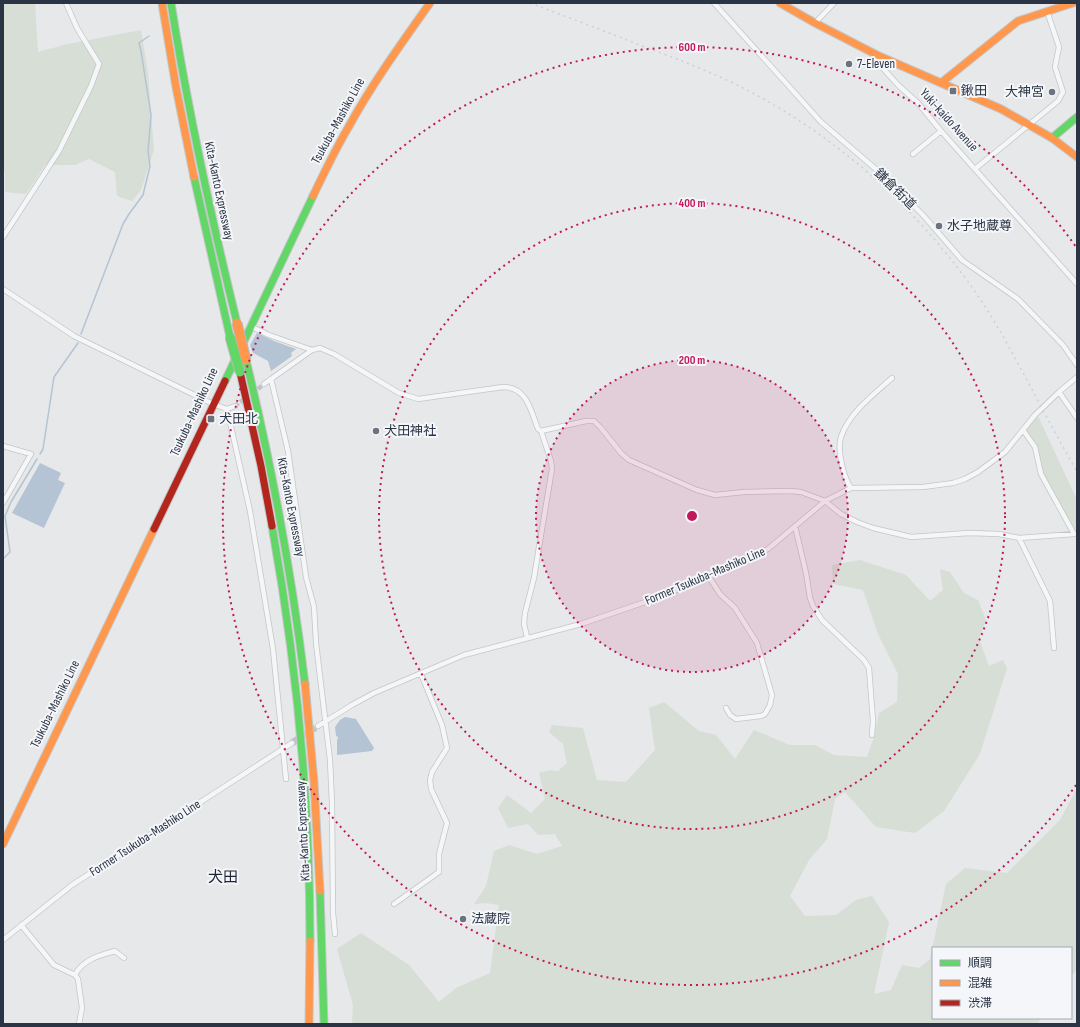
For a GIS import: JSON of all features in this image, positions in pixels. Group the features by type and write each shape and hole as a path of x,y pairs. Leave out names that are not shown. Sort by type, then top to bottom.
{"main road":[{"name":"Kita-Kanto Expressway","path":"162,3 180,108 211,258 254,431 275,536 289,624 303,751 307,822 310,951 309,1024"},
{"name":"Kita-Kanto Expressway","path":"171,3 204,182 261,422 283,533 298,620 312,749 324,1024"},
{"name":"Tsukuba-Mashiko Line","path":"3,844 250,326 345,131 371,88 430,3"},
{"path":"780,3 815,23 874,53 984,101 1052,138 1077,157"},
{"path":"941,83 1013,24 1031,16 1070,4"},
{"path":"1052,138 1077,117"}],"street":[{"path":"3,236 60,151 91,86 99,64 77,28 66,3"},
{"path":"815,23 834,3"},
{"name":"鎌倉街道","path":"716,5 821,122 885,177 923,215 962,260 1018,299 1063,345 1077,365"},
{"path":"975,169 1058,101 1063,92 1055,67 1059,46 1047,11"},
{"name":"Yuki-kaido Avenue","path":"874,53 880,65 898,85 918,103 1077,284"},
{"path":"913,154 941,131"},
{"path":"3,289 74,336 213,404 226,409 235,406"},
{"path":"250,326 269,335 312,350"},
{"path":"264,384 312,350 320,348 334,354 398,393 418,399 503,387 514,388 524,395 528,401 538,429 541,431 551,461 552,469 534,578 524,613 524,624 527,637"},
{"name":"Former Tsukuba-Mashiko Line","path":"318,726 374,693 472,652 595,619 651,600 709,577 744,559 768,549 825,501 851,488 922,487 953,483 978,472 1013,444 1035,415 1077,377"},
{"path":"851,488 846,481 841,461 841,437 855,414 867,400 892,378"},
{"path":"271,379 288,451 306,577 314,607 316,643 332,789 333,913 335,934"},
{"path":"1059,392 1077,418"},
{"path":"226,409 254,534 274,658 286,779"},
{"path":"541,431 591,420 598,424 621,453 629,460 697,490 715,495 744,492 801,492 825,501 841,514 857,522 873,528 911,537 969,533 999,534 1019,538 1074,534 1041,474 1035,447 1023,430"},
{"path":"3,446 31,454 3,503"},
{"path":"796,526 810,598 813,606 822,620 864,660 869,668 873,721 872,735"},
{"path":"1019,538 1050,601 1054,648"},
{"path":"709,577 720,594 735,608 756,643 772,695 770,705 765,714 761,716 736,719 730,715 726,708"},
{"path":"394,904 439,872 439,854 447,822 431,789 430,780 432,772 447,748 442,725 421,674"},
{"name":"Former Tsukuba-Mashiko Line","path":"3,940 72,885 292,743"},
{"path":"21,925 54,966 75,975 78,979 82,1008 79,1024"},
{"path":"75,975 83,964 95,957 115,951 124,958"}],"shaded area":[{"path":"3,3 35,3 38,52 68,44 141,30 148,73 154,150 141,190 132,201 117,196 115,172 89,159 75,165 45,165 26,194 5,192 5,171 3,171"},
{"path":"1038,416 1077,500 1077,537 1043,472 1037,447 1026,431"},
{"path":"860,560 906,575 930,601 943,590 940,569 950,572 964,593 978,600 986,620 979,639 989,666 1003,660 1007,668 980,754 944,811 915,833 876,827 845,792 835,799 827,839 809,860 790,896 805,916 836,915 856,900 872,896 889,922 874,994 891,990 902,965 919,968 930,959 932,950 932,1019 1040,1019 1038,1024 352,1024 353,1005 337,949 361,933 409,965 439,1002 456,988 490,973 499,905 486,903 474,904 486,886 494,851 509,845 537,854 562,846 555,834 538,835 528,824 508,828 498,808 507,795 531,813 545,799 539,773 550,770 558,771 567,763 563,744 549,732 552,725 583,728 597,780 626,782 655,750 649,708 664,702 699,731 716,735 735,759 754,730 790,745 815,745 834,755 867,757 874,737 879,713 897,702 898,674 878,634 863,590 833,584 832,565"},
{"path":"1077,788 1077,970 1072,975 1072,947 933,947 946,884 965,868 1007,873 1060,820"}],"water":[{"path":"257,333 296,349 291,353 292,356 271,371 268,361 253,353 250,345"},
{"path":"40,463 61,473 58,480 65,483 44,528 12,513"},
{"path":"345,717 356,719 374,748 372,751 337,755 338,737 336,736 335,727 340,720"}],"waterway":[{"path":"81,334 123,224 143,195 150,166 148,151 151,115 139,43 149,36"},
{"path":"40,454 43,449 54,377 78,343"},
{"path":"3,559 10,552 5,516 11,502 37,459"}],"tunnel":[{"path":"253,393 264,384"},
{"path":"235,406 247,397"},
{"path":"292,743 318,726"}],"railway":[{"path":"530,3 677,59 733,83 768,101 801,122 833,144 863,168 892,194 919,222 945,252 977,294 1007,343 1077,472"}],"traffic: fast":[{"path":"171,3 201,164 237,323"},
{"path":"1052,138 1077,117"},
{"path":"194,177 230,337"},
{"path":"225,381 313,196"},
{"path":"230,337 240,372"},
{"path":"246,360 273,481 294,602 305,684"},
{"path":"272,526 281,578 295,681 305,784 308,836 310,941"},
{"path":"320,891 324,1024"}],"traffic: slow":[{"path":"162,3 176,87 194,177"},
{"path":"313,196 325,170 357,112 387,64 430,3"},
{"path":"780,3 879,56 1001,109 1052,138 1077,157"},
{"path":"941,83 1018,21 1073,3"},
{"path":"237,323 246,360"},
{"path":"3,844 154,529"},
{"path":"305,684 314,782 320,891"},
{"path":"309,1024 310,941"}],"traffic: jam":[{"path":"240,372 261,466 272,526"},
{"path":"154,529 225,381"}],"place":[{"name":"7-Eleven","path":"849,64"},
{"name":"鍬田","path":"953,91"},
{"name":"大神宮","path":"1052,92"},
{"name":"水子地蔵尊","path":"939,226"},
{"name":"犬田北","path":"211,419"},
{"name":"犬田神社","path":"376,431"},
{"name":"法蔵院","path":"463,919"}],"district":[{"name":"犬田","path":"223,877"}]}
